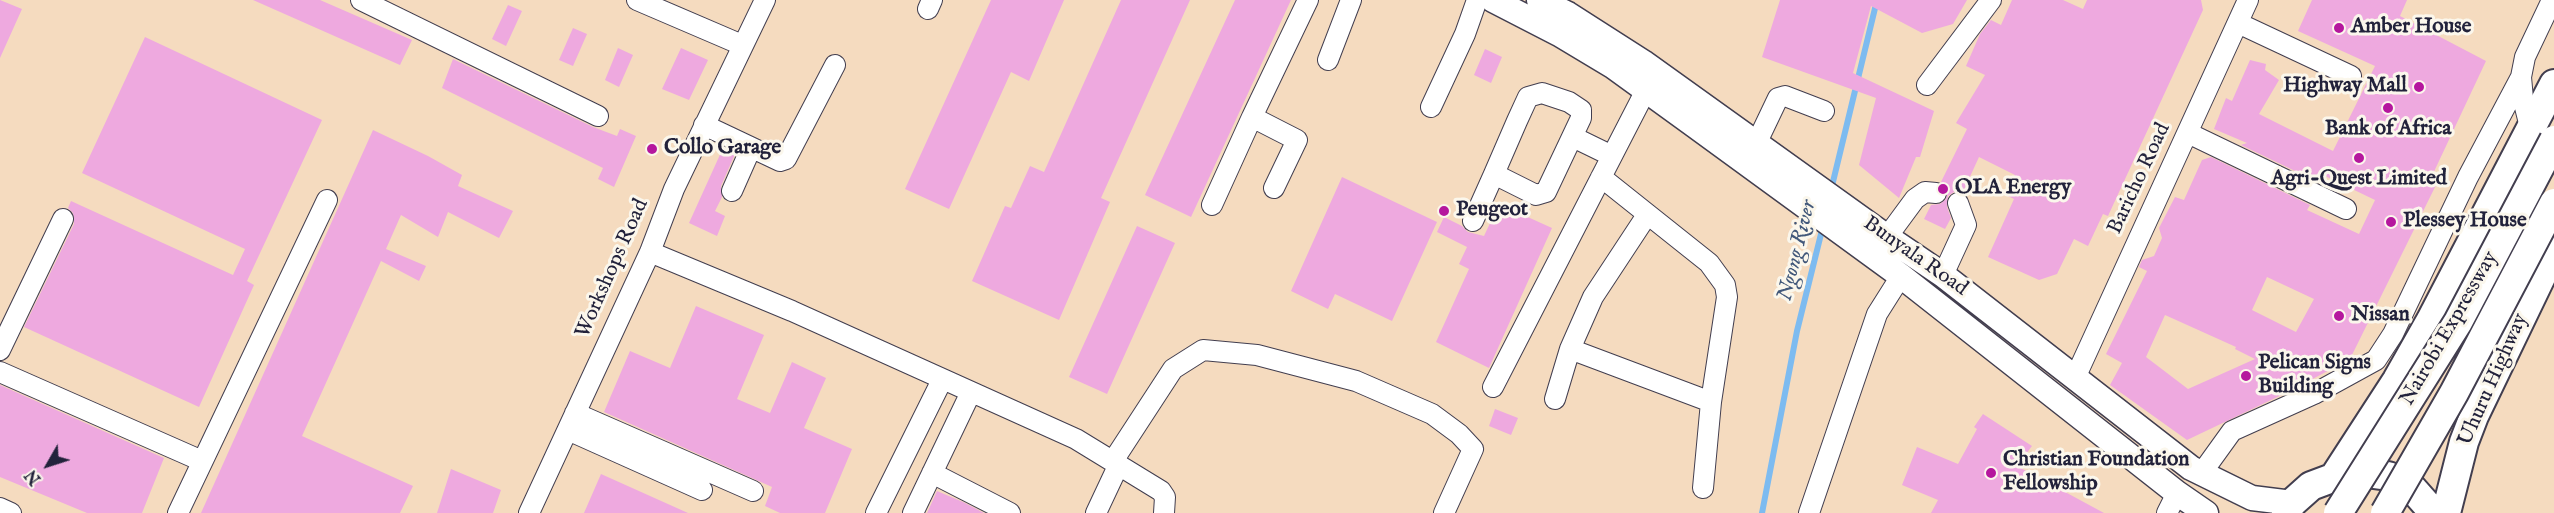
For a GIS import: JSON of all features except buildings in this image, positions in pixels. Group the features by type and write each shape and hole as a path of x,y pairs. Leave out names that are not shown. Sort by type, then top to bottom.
{"highway":[{"path":"2336,474 2378,411 2543,135 2554,84"},
{"name":"Nairobi Expressway","path":"2338,513 2458,322 2543,135"},
{"name":"Nairobi Expressway","path":"2385,513 2454,393 2554,203"},
{"name":"Uhuru Highway","path":"2446,513 2464,442 2474,416 2554,250"},
{"path":"2289,508 2311,486 2336,474 2351,471 2388,476 2411,488 2434,513"}],"main road":[{"name":"Bunyala Road","path":"1493,0 1567,16 1646,90 1901,276 2172,503 2206,513"},
{"name":"Bunyala Road","path":"1539,0 1567,16 1757,142 1943,275 2201,474 2252,498 2289,508"}],"street":[{"path":"362,0 598,116"},
{"path":"637,0 742,45"},
{"name":"Workshops Road","path":"529,513 650,252 674,189 765,0"},
{"path":"1212,206 1308,0"},
{"path":"1328,60 1351,0"},
{"path":"1431,107 1465,34 1477,0"},
{"path":"1927,85 1991,0"},
{"name":"Baricho Road","path":"2075,378 2248,0"},
{"path":"2543,135 2523,99 2521,77 2525,57 2552,0"},
{"path":"2238,23 2352,76"},
{"path":"704,125 780,161 786,159 835,65"},
{"path":"2201,474 2232,430 2314,394 2376,360 2392,334 2468,177 2521,77"},
{"path":"1493,387 1646,90"},
{"path":"1473,221 1528,97 1542,93 1569,102 1581,110 1581,118 1546,192 1536,195 1494,174"},
{"path":"1757,142 1778,98 1785,96 1824,111"},
{"path":"1252,117 1297,140 1274,188"},
{"path":"2188,133 2346,209"},
{"path":"1573,136 1612,156"},
{"path":"732,191 751,148"},
{"path":"1601,177 1709,263 1725,285 1727,297 1711,402 1702,488"},
{"path":"1887,237 1915,200 1925,192 1936,193"},
{"path":"178,513 327,200"},
{"path":"1943,275 1966,225 1964,213 1958,203"},
{"path":"1556,399 1570,349 1601,281 1647,215"},
{"path":"0,350 63,219"},
{"path":"650,252 792,311 1076,439 1161,491 1165,497 1164,513"},
{"path":"1809,513 1877,314 1901,276"},
{"path":"1570,349 1711,402"},
{"path":"1096,513 1116,463 1173,369 1203,350 1257,355 1356,381 1432,414 1459,434 1473,449 1444,513"},
{"path":"0,372 202,460"},
{"path":"876,513 942,380"},
{"path":"913,513 971,392"},
{"path":"571,421 702,490"},
{"path":"571,421 753,491"},
{"path":"932,473 1010,513"},
{"path":"0,508 11,513"}],"waterway":[{"name":"Ngong River","path":"1831,190 1877,0"},
{"name":"Ngong River","path":"1762,513 1797,331 1823,226"}],"place":[{"name":"Amber House","path":"2339,28"},
{"name":"Highway Mall","path":"2419,87"},
{"name":"Bank of Africa","path":"2388,108"},
{"name":"Collo Garage","path":"652,149"},
{"name":"Agri-Quest Limited","path":"2359,158"},
{"name":"OLA Energy","path":"1943,189"},
{"name":"Peugeot","path":"1444,211"},
{"name":"Plessey House","path":"2391,222"},
{"name":"Nissan","path":"2339,316"},
{"name":"Pelican Signs Building","path":"2246,376"},
{"name":"Christian Foundation Fellowship","path":"1991,473"}]}
